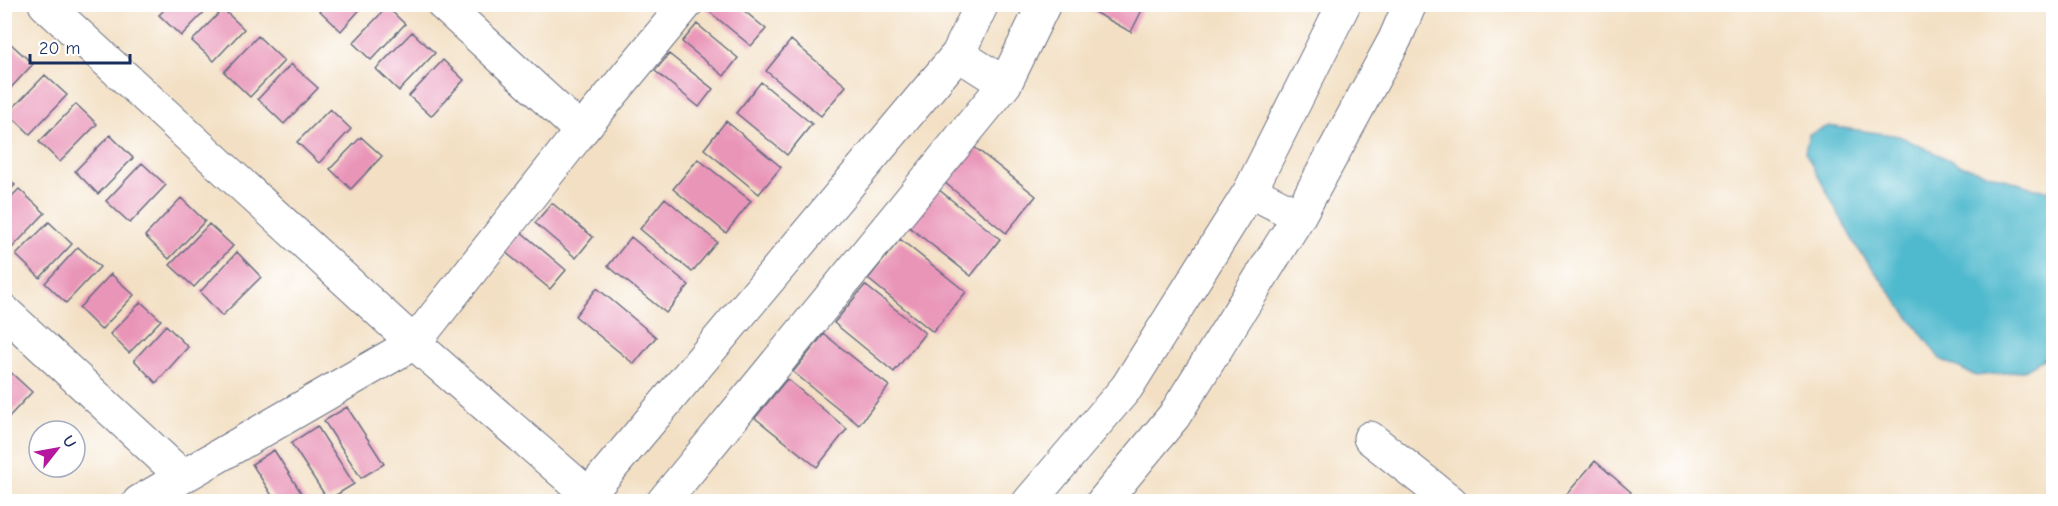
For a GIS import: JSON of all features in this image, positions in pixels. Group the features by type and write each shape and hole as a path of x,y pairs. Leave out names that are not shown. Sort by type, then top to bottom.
{"street":[{"path":"45,4 414,344 589,499 958,54 982,4"},
{"path":"444,4 581,132"},
{"path":"139,501 414,344 581,132 686,4"},
{"path":"663,501 1005,84 1044,4"},
{"path":"1029,501 1127,387 1250,192 1344,4"},
{"path":"1103,501 1174,416 1299,216 1395,39 1410,4"},
{"path":"958,54 1005,84"},
{"path":"1250,192 1299,216"},
{"path":"4,311 182,476"},
{"path":"1370,438 1451,501"}],"water":[{"path":"1829,126 1899,136 1958,164 2036,189 2053,191 2053,353 2023,371 1976,376 1940,359 1856,246 1805,152 1809,134"}],"building":[{"path":"324,4 365,4 341,31 319,10"},
{"path":"710,4 736,4 766,29 751,46 706,9"},
{"path":"1079,4 1145,4 1131,32"},
{"path":"169,5 211,5 181,36 159,15"},
{"path":"387,7 405,24 371,60 353,43"},
{"path":"223,9 244,29 214,61 192,41"},
{"path":"697,24 738,58 724,76 682,42"},
{"path":"412,32 435,53 399,91 376,69"},
{"path":"258,36 284,61 250,97 224,72"},
{"path":"791,40 846,86 821,116 766,71"},
{"path":"10,43 33,64 5,94 5,49"},
{"path":"669,54 713,89 699,107 655,71"},
{"path":"443,60 464,80 431,116 409,96"},
{"path":"291,64 318,88 284,124 258,99"},
{"path":"45,75 67,95 30,134 8,113"},
{"path":"761,82 812,124 787,155 736,113"},
{"path":"76,104 97,124 60,162 39,142"},
{"path":"330,109 351,129 319,163 297,142"},
{"path":"726,121 781,167 759,194 704,149"},
{"path":"110,135 133,158 98,194 75,171"},
{"path":"361,137 382,156 351,189 330,169"},
{"path":"973,146 1036,196 1006,233 944,182"},
{"path":"698,159 751,201 726,233 673,189"},
{"path":"142,163 166,185 130,223 106,201"},
{"path":"4,175 15,185 4,196"},
{"path":"19,189 45,213 11,249 4,242 4,204"},
{"path":"938,189 1000,239 971,276 908,226"},
{"path":"181,198 205,221 169,259 145,236"},
{"path":"665,198 717,242 692,272 640,229"},
{"path":"552,203 593,237 576,258 535,223"},
{"path":"49,222 72,244 40,278 16,255"},
{"path":"209,224 233,246 194,287 170,265"},
{"path":"520,231 566,270 550,289 504,251"},
{"path":"631,237 689,285 666,313 608,266"},
{"path":"900,239 966,292 933,332 868,279"},
{"path":"78,247 100,267 66,303 45,283"},
{"path":"237,252 261,277 222,316 200,292"},
{"path":"111,274 134,295 101,330 79,308"},
{"path":"865,285 925,333 894,372 834,323"},
{"path":"597,288 656,337 634,364 575,316"},
{"path":"141,302 161,320 129,353 110,334"},
{"path":"166,325 188,347 156,383 134,360"},
{"path":"824,334 889,386 859,425 793,372"},
{"path":"6,368 32,392 4,422 4,370"},
{"path":"787,379 847,429 817,467 755,418"},
{"path":"347,407 384,464 361,478 324,421"},
{"path":"317,426 354,484 328,500 291,443"},
{"path":"274,450 307,502 276,502 252,464"},
{"path":"1595,461 1631,492 1623,502 1560,502"}]}
